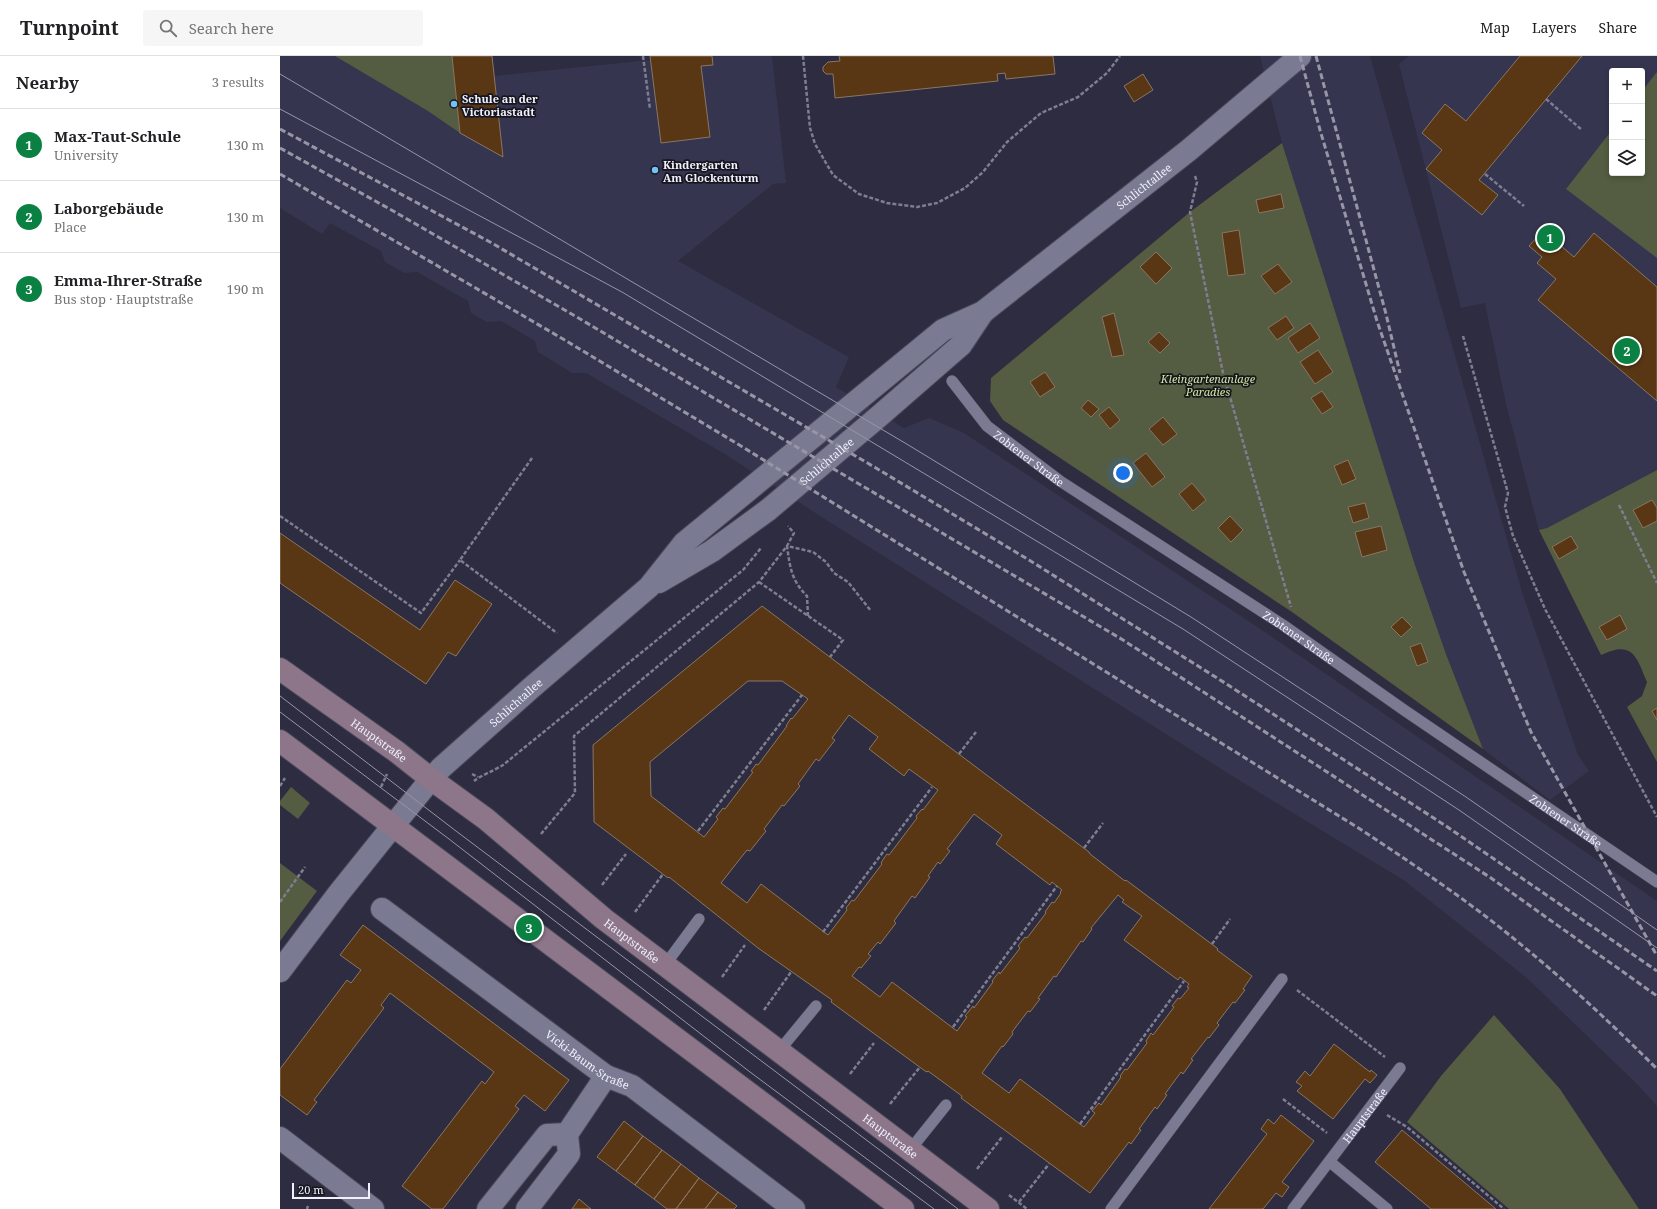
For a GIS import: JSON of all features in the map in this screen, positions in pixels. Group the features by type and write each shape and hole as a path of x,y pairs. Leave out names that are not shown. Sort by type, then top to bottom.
{"main road":[{"name":"Hauptstraße","path":"280,669 397,752 430,779 486,819 604,919 988,1209"},
{"path":"280,742 903,1209"}],"street":[{"name":"Schlichtallee","path":"280,971 339,893 430,779 531,688 649,587 712,551 768,510 961,345 983,312 1189,150 1300,56"},
{"name":"Vicki-Baum-Straße","path":"382,909 606,1076 632,1086 794,1209"},
{"path":"527,1209 569,1154 567,1134 606,1076"},
{"path":"488,1209 547,1135 567,1134"},
{"path":"280,1138 373,1209"}],"lane":[{"name":"Zobtener Straße","path":"952,381 987,426 1048,472 1283,625 1404,710 1657,882"},
{"path":"664,965 699,919"},
{"path":"1111,1209 1282,979"},
{"path":"779,1051 816,1006"},
{"name":"Hauptstraße","path":"1293,1209 1400,1068"},
{"path":"910,1150 946,1105"},
{"path":"1330,1162 1387,1209"}],"path":[{"path":"643,56 650,109"},
{"path":"803,56 810,128 815,144 833,175 859,194 887,203 917,207 937,203 965,188 983,172 1007,142 1018,132 1041,113 1078,97 1108,73 1120,56"},
{"path":"1546,99 1582,130"},
{"path":"1189,150 1196,182 1190,212 1223,373 1292,612 1283,625"},
{"path":"1485,174 1524,206"},
{"path":"1463,336 1508,493 1505,507 1513,536 1545,609 1657,817"},
{"path":"280,516 421,613 532,458"},
{"path":"1619,505 1657,584"},
{"path":"538,837 575,793 574,736 759,582 787,546 794,533 787,524"},
{"path":"478,778 485,776 503,765 743,570 765,542"},
{"path":"787,546 813,552 826,562 834,573 848,582 871,611"},
{"path":"787,546 797,586 807,596 808,616"},
{"path":"460,560 578,649"},
{"path":"759,582 843,640 830,657"},
{"path":"698,831 802,695"},
{"path":"958,754 976,732"},
{"path":"280,786 286,778"},
{"path":"823,932 932,786"},
{"path":"1084,848 1103,823"},
{"path":"602,886 626,854"},
{"path":"280,902 305,868"},
{"path":"635,912 663,874"},
{"path":"953,1027 1057,886"},
{"path":"1212,944 1230,918"},
{"path":"721,978 745,945"},
{"path":"764,1010 791,972"},
{"path":"1282,979 1400,1068"},
{"path":"1080,1124 1184,981"},
{"path":"849,1074 874,1043"},
{"path":"890,1105 920,1067"},
{"path":"1283,1100 1343,1144"},
{"path":"1372,1105 1407,1127 1504,1209"},
{"path":"977,1170 1002,1137"},
{"path":"1019,1202 1049,1164"}],"shaded area":[{"path":"280,56 492,56 494,76 650,60 650,56 772,56 786,183 773,184 678,261 849,357 836,387 904,428 929,418 964,433 1259,628 1657,901 1657,1106 1638,1085 1527,978 1405,881 1242,782 820,516 728,456 586,373 572,373 538,352 535,341 501,321 487,322 471,313 468,301 417,272 404,273 385,262 381,251 330,223 322,234 280,208"},
{"path":"1260,56 1370,56 1522,592 1578,755 1589,771 1550,800 1483,749 1446,654 1415,565 1282,143"},
{"path":"1409,56 1657,56 1657,470 1547,528 1539,530 1506,404 1485,303 1461,308 1399,64"}],"green space":[{"path":"335,56 452,56 460,133 428,111"},
{"path":"1657,72 1657,258 1566,189 1609,134 1609,176 1645,176 1645,87"},
{"name":"Kleingartenanlage Paradies","path":"1282,143 1415,565 1446,654 1483,749 1292,612 1003,420 990,401 991,378 1190,212"},
{"path":"1657,470 1657,762 1627,707 1642,696 1647,682 1640,665 1632,653 1627,650 1620,649 1601,655 1539,530 1547,528"},
{"path":"291,787 310,803 298,819 280,805 280,801"},
{"path":"280,863 317,891 280,941"},
{"path":"1494,1015 1560,1089 1639,1209 1509,1209 1407,1122 1441,1076"}],"building":[{"path":"452,56 492,56 503,157 460,133"},
{"path":"650,56 712,56 713,65 701,66 710,137 661,143"},
{"path":"839,56 1053,56 1055,74 1006,79 1005,73 997,74 998,81 835,98 833,74 826,74 823,71 823,67 828,62 840,61"},
{"path":"1520,56 1582,56 1479,180 1498,195 1482,215 1426,169 1442,150 1422,133 1445,104 1466,121"},
{"path":"1143,74 1153,90 1134,102 1124,86"},
{"path":"1281,194 1284,208 1259,213 1256,200"},
{"path":"1239,230 1245,274 1228,276 1222,233"},
{"path":"1594,233 1657,287 1657,401 1538,300 1556,279 1537,263 1542,257 1529,246 1538,236 1550,246 1554,240 1574,257"},
{"path":"1156,252 1172,268 1156,284 1140,267"},
{"path":"1278,264 1292,282 1275,294 1261,276"},
{"path":"1114,313 1124,355 1112,357 1102,317"},
{"path":"1286,316 1294,328 1277,340 1268,328"},
{"path":"1310,323 1320,338 1298,353 1288,338"},
{"path":"1159,332 1170,343 1160,353 1148,342"},
{"path":"1318,350 1333,372 1315,384 1300,362"},
{"path":"1045,372 1055,387 1040,397 1030,382"},
{"path":"1322,391 1333,407 1322,414 1311,398"},
{"path":"1088,400 1099,409 1091,417 1081,408"},
{"path":"1109,407 1120,420 1110,429 1099,415"},
{"path":"1163,417 1177,434 1163,445 1149,429"},
{"path":"1146,453 1165,477 1152,487 1133,463"},
{"path":"1348,460 1356,479 1342,485 1334,466"},
{"path":"1192,483 1206,500 1193,511 1179,494"},
{"path":"1652,500 1657,508 1657,521 1643,528 1633,510"},
{"path":"1365,503 1369,518 1353,523 1348,507"},
{"path":"1230,516 1243,530 1231,542 1218,528"},
{"path":"1381,526 1387,550 1362,557 1355,532"},
{"path":"280,533 420,630 455,580 492,604 456,656 448,652 426,684 280,583"},
{"path":"1571,536 1578,548 1559,559 1552,547"},
{"path":"762,606 1089,852 1125,881 1126,880 1217,948 1217,950 1252,976 1243,989 1245,990 1235,1003 1233,1002 1217,1023 1219,1025 1191,1059 1193,1060 1183,1074 1181,1072 1165,1094 1167,1095 1157,1109 1155,1107 1139,1129 1141,1130 1131,1144 1129,1142 1090,1193 961,1098 962,1096 928,1071 925,1071 831,1002 832,1000 758,948 669,877 668,878 594,822 593,745","holes":["748,681 782,681 808,699 792,719 791,718 787,726 758,765 756,764 751,771 753,772 725,809 723,808 716,817 718,819 704,837 651,796 650,762","849,715 878,737 869,749 904,776 909,769 938,790 923,810 922,809 916,816 917,818 889,855 887,854 881,863 882,864 854,901 852,900 846,908 847,910 828,935 761,884 747,903 721,883 747,850 750,851 766,831 764,829 782,805 784,806 800,786 798,784 816,759 819,761 835,740 832,738","974,814 1002,835 996,844 1050,885 1052,882 1062,890 1027,938 1025,937 1018,946 1020,948 1000,974 999,972 995,977 974,1008 973,1006 965,1016 967,1017 957,1031 892,982 880,997 852,976 871,956 868,954 878,942 880,944 896,923 894,921 912,896 915,898 930,877 928,876 938,862 940,864 950,851 947,849","1118,895 1124,900 1122,902 1142,916 1124,940 1178,980 1180,977 1189,984 1187,987 1189,988 1180,999 1178,998 1172,1006 1174,1007 1153,1035 1151,1033 1146,1041 1147,1043 1127,1070 1125,1069 1101,1105 1099,1103 1092,1111 1095,1113 1084,1127 1020,1079 1009,1093 982,1073 1013,1034 1012,1032 1028,1011 1030,1012 1040,999 1038,998 1054,976 1056,977 1081,941 1083,942 1092,929 1091,928"]},
{"path":"1620,615 1627,629 1607,640 1599,627"},
{"path":"1402,617 1412,627 1401,637 1391,627"},
{"path":"1421,643 1428,662 1417,666 1410,647"},
{"path":"1657,708 1657,720 1652,711"},
{"path":"363,925 569,1080 545,1111 524,1095 515,1106 519,1109 443,1209 432,1209 402,1186 482,1081 485,1084 494,1072 390,993 381,1005 384,1008 314,1100 317,1102 307,1115 280,1095 280,1069 347,980 351,983 361,970 340,955"},
{"path":"1334,1044 1370,1072 1371,1070 1377,1075 1370,1083 1365,1079 1333,1119 1297,1091 1302,1086 1296,1082 1305,1071 1310,1076"},
{"path":"1281,1115 1314,1141 1282,1182 1289,1187 1282,1197 1276,1193 1263,1209 1209,1209 1267,1134 1261,1129 1268,1119 1274,1124"},
{"path":"624,1121 643,1136 616,1171 597,1157"},
{"path":"1402,1130 1496,1209 1431,1209 1375,1162"},
{"path":"643,1136 662,1150 635,1185 616,1171"},
{"path":"662,1150 681,1164 654,1199 635,1185"},
{"path":"681,1164 699,1178 676,1209 667,1209 654,1199"},
{"path":"699,1178 718,1192 705,1209 676,1209"},
{"path":"718,1192 737,1206 734,1209 705,1209"},
{"path":"579,1199 591,1209 572,1209"}],"tram line":[{"path":"280,74 905,443 1191,617 1466,797 1657,930"},
{"path":"280,109 622,292 1183,629 1459,810 1657,948"},
{"path":"280,696 456,831 958,1209"},
{"path":"280,712 449,839 750,1072 934,1209"}],"railway":[{"path":"1300,56 1320,130 1377,321 1464,572 1531,732 1657,956"},
{"path":"1316,56 1386,314 1400,373"},
{"path":"280,129 490,242 876,468 1029,560 1225,683 1446,826 1657,971"},
{"path":"280,148 395,212 575,316 1123,640 1491,878 1657,996"},
{"path":"280,174 563,339 741,446 1360,829 1406,859 1503,930 1571,988 1657,1069"}],"place":[{"name":"Schule an der Victoriastadt","path":"454,104"},
{"name":"Kindergarten Am Glockenturm","path":"655,170"},
{"name":"Max-Taut-Schule","path":"1550,238"},
{"name":"Laborgebäude","path":"1627,351"},
{"name":"Emma-Ihrer-Straße","path":"529,928"}]}
